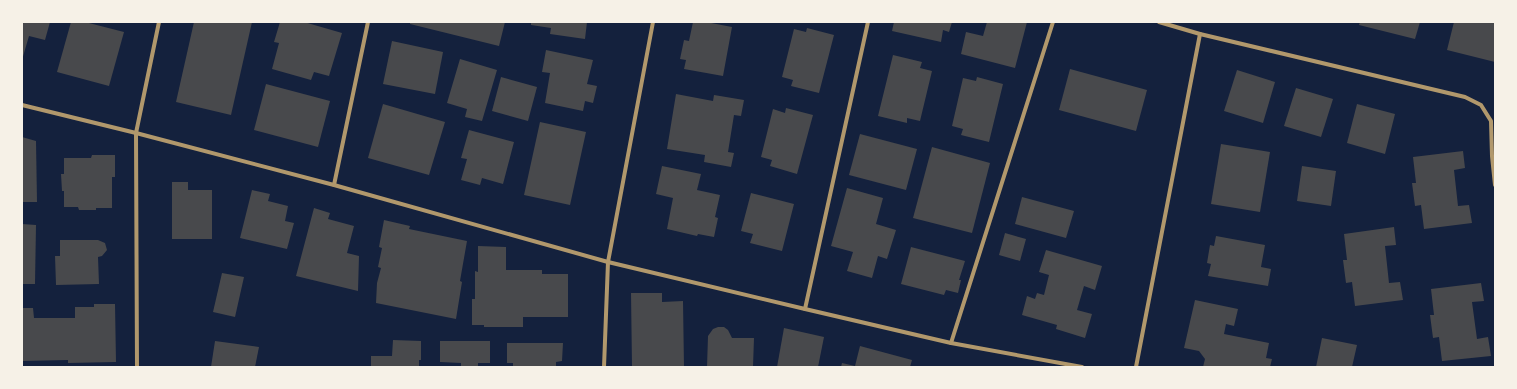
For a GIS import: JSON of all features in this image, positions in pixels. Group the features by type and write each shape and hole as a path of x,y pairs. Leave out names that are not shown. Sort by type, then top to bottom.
{"street":[{"path":"137,367 136,132 159,22"},
{"path":"334,185 368,22"},
{"path":"604,367 608,262 653,22"},
{"path":"805,309 868,22"},
{"path":"951,343 1052,22"},
{"path":"1159,22 1200,34 1465,97 1481,105 1491,121 1495,185"},
{"path":"1136,367 1200,34"},
{"path":"22,105 136,132 334,185 608,262 951,343 1082,367"},
{"path":"1492,156 1495,147"}],"building":[{"path":"22,22 50,22 45,40 29,36 22,60"},
{"path":"71,22 85,22 124,32 109,86 57,72"},
{"path":"194,22 252,22 231,115 176,102"},
{"path":"280,22 304,22 342,33 329,76 314,72 311,80 272,69 279,43 274,42"},
{"path":"410,22 505,22 499,46 410,24"},
{"path":"531,22 587,22 585,39 550,34 551,28 531,25"},
{"path":"693,22 706,22 732,27 723,76 684,69 686,60 680,59 684,40 689,41"},
{"path":"894,22 952,22 949,32 943,30 941,42 892,31"},
{"path":"987,22 1027,22 1015,68 961,54 966,32 983,36"},
{"path":"1360,22 1420,22 1415,39 1359,25"},
{"path":"1454,22 1495,22 1495,62 1447,50"},
{"path":"807,28 834,35 819,93 791,86 793,80 782,77 794,29 806,32"},
{"path":"392,41 443,52 435,94 383,84"},
{"path":"546,50 593,60 587,84 597,86 593,103 585,101 583,111 545,103 550,73 542,72"},
{"path":"893,55 922,62 920,68 932,71 920,121 907,118 907,123 878,116"},
{"path":"460,59 497,70 482,121 465,117 467,109 447,103"},
{"path":"1070,69 1147,90 1136,131 1059,110"},
{"path":"1237,70 1275,82 1263,123 1224,111"},
{"path":"501,77 537,87 528,121 492,111"},
{"path":"977,77 1003,84 989,142 961,135 963,129 952,126 963,78 976,81"},
{"path":"266,84 330,101 318,147 254,130"},
{"path":"1296,88 1333,99 1321,137 1284,126"},
{"path":"676,94 713,101 714,95 744,100 741,116 734,115 728,152 734,153 731,167 704,162 705,155 667,149"},
{"path":"383,104 445,122 429,175 368,158"},
{"path":"1357,104 1395,114 1385,154 1347,143"},
{"path":"786,108 813,115 797,174 770,166 772,160 761,157 773,109 785,113"},
{"path":"540,122 586,132 570,205 524,195"},
{"path":"469,130 514,142 503,184 482,178 480,185 461,180 467,159 461,158"},
{"path":"860,134 917,149 906,190 849,175"},
{"path":"22,137 36,141 37,202 22,202"},
{"path":"1221,144 1270,152 1260,212 1211,204"},
{"path":"932,147 990,163 972,233 913,218"},
{"path":"1463,151 1465,168 1454,170 1458,206 1469,205 1472,223 1424,229 1421,205 1415,206 1412,183 1416,183 1413,157"},
{"path":"92,155 115,155 115,177 112,177 112,208 79,210 78,207 64,207 64,191 62,191 61,174 64,174 64,158 91,158"},
{"path":"662,166 701,174 697,190 720,195 715,217 718,218 714,237 698,234 697,236 667,229 673,198 656,194"},
{"path":"1302,166 1336,171 1331,206 1297,201"},
{"path":"172,182 188,182 188,190 212,190 212,239 172,239"},
{"path":"847,188 883,198 876,224 896,230 887,259 878,256 872,278 847,271 853,252 831,246"},
{"path":"252,190 270,194 268,201 288,206 285,221 294,223 287,249 240,238"},
{"path":"751,193 794,204 782,251 750,243 753,234 741,231"},
{"path":"1022,197 1074,211 1066,238 1015,224"},
{"path":"314,208 330,213 328,219 354,226 347,253 359,256 358,291 296,276"},
{"path":"384,220 410,226 409,229 467,241 460,281 462,282 456,319 376,303 377,283 381,268 378,267 382,248 379,247"},
{"path":"22,224 36,225 35,284 22,284"},
{"path":"1394,227 1396,245 1385,246 1389,283 1400,282 1403,300 1355,306 1352,282 1346,283 1343,260 1347,260 1344,234"},
{"path":"1005,233 1026,239 1020,261 999,255"},
{"path":"1216,236 1265,245 1261,267 1271,269 1268,286 1208,276 1211,264 1207,263 1210,245 1214,246"},
{"path":"60,240 98,240 105,243 107,250 102,256 98,257 99,284 56,285 55,256 60,256"},
{"path":"478,246 506,247 506,270 542,270 542,274 568,274 568,317 523,317 523,327 484,327 484,325 472,325 472,299 475,299 475,271 478,272"},
{"path":"911,247 965,261 959,280 961,280 958,293 946,290 944,295 901,284"},
{"path":"1046,250 1102,266 1095,290 1084,286 1077,310 1092,314 1085,338 1056,329 1057,325 1022,315 1027,296 1035,299 1037,293 1044,295 1049,275 1039,272"},
{"path":"222,273 244,277 235,317 213,312"},
{"path":"1481,283 1484,301 1472,302 1477,339 1488,337 1491,356 1442,361 1439,337 1433,338 1430,315 1434,315 1431,289"},
{"path":"631,293 662,293 662,302 683,301 684,367 632,367"},
{"path":"1195,300 1238,309 1234,326 1226,324 1224,334 1269,343 1266,358 1272,359 1270,367 1203,367 1205,359 1199,351 1184,348"},
{"path":"94,304 115,304 116,362 68,363 68,360 22,361 22,308 33,308 34,318 75,318 75,307 94,307"},
{"path":"724,327 728,330 732,338 754,338 753,367 707,367 708,336 713,329"},
{"path":"784,328 824,337 818,367 777,367"},
{"path":"1322,338 1357,345 1352,367 1316,367"},
{"path":"393,340 421,341 421,360 419,360 419,367 371,367 371,356 392,356"},
{"path":"215,341 259,347 255,367 211,367"},
{"path":"440,341 490,341 490,363 478,363 478,367 461,367 461,363 440,362"},
{"path":"507,343 563,343 562,361 556,362 556,367 513,367 513,363 507,363"},
{"path":"860,346 912,360 910,367 841,367 842,363 855,366"}]}
